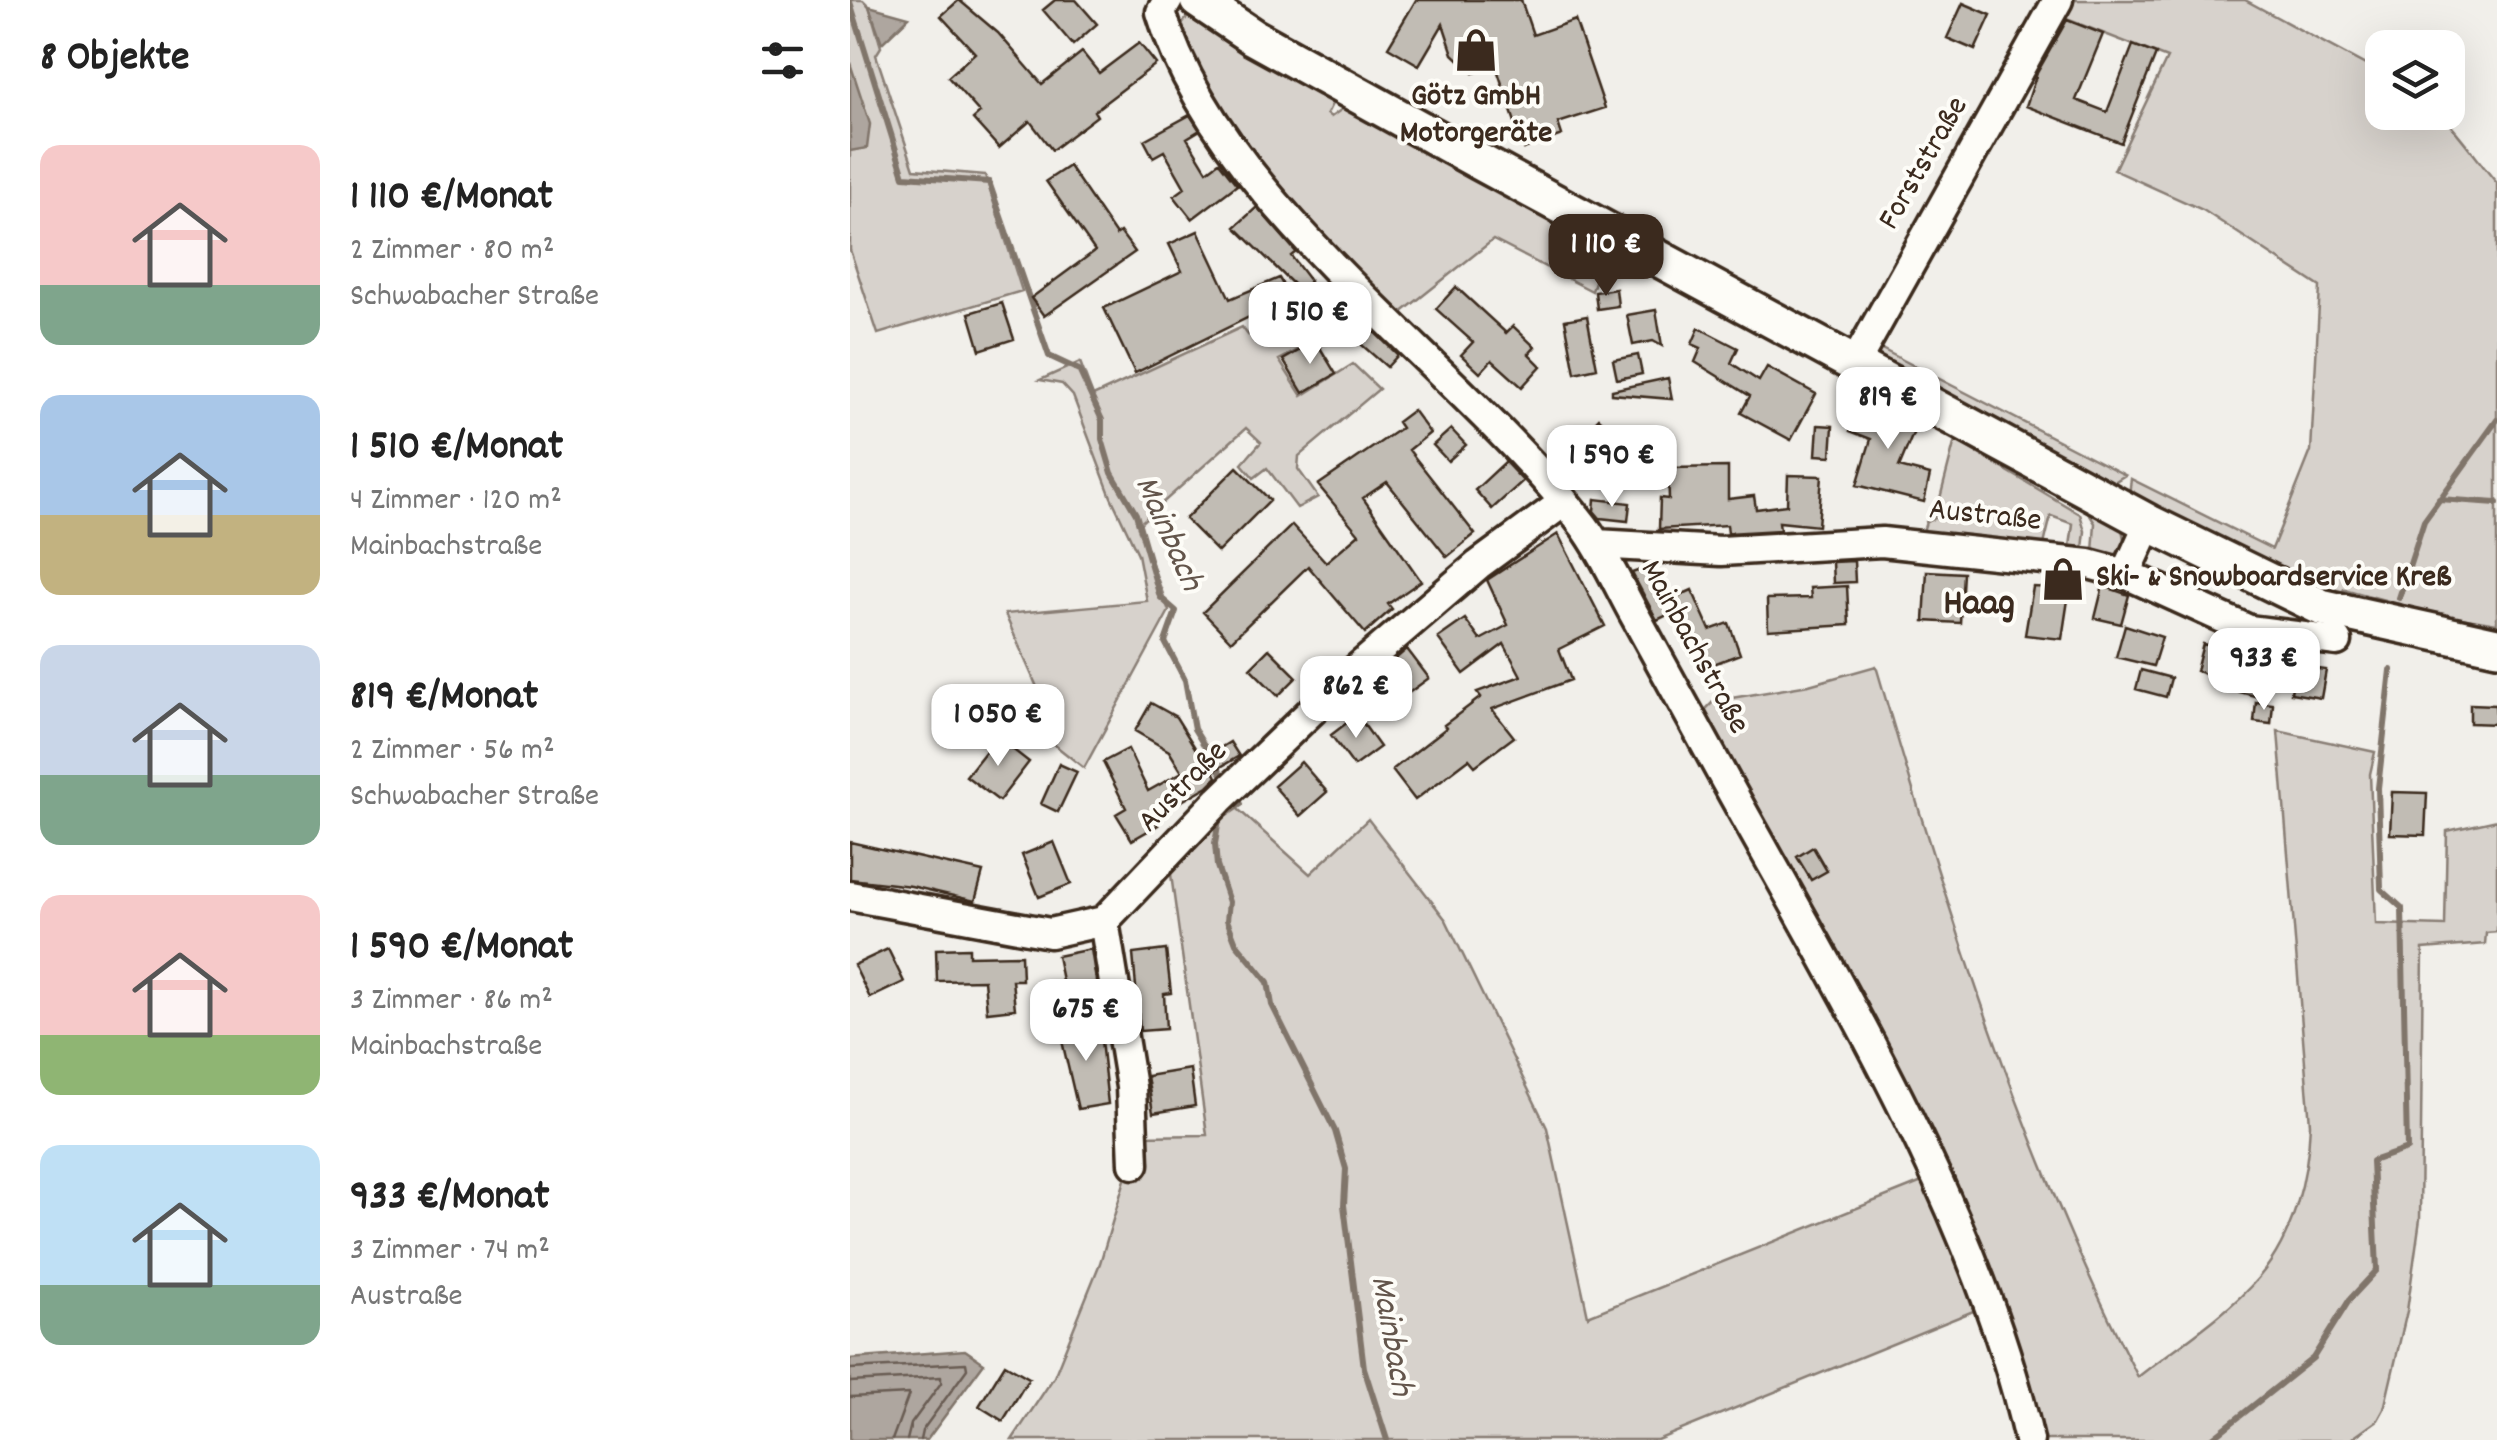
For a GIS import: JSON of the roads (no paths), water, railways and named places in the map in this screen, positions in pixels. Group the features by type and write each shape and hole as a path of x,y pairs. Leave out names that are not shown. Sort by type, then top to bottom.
{"main road":[{"path":"1198,0 1298,62 2149,523 2321,607 2497,646"}],"street":[{"name":"Mainbachstraße","path":"1168,0 1161,12 1188,82 1243,160 1300,228 1528,459 1596,544 1838,985 1960,1228 2029,1440"},
{"name":"Forststraße","path":"1855,363 2058,0"},
{"name":"Austraße","path":"1104,921 1219,800 1344,679 1478,565 1561,504"},
{"path":"2126,574 2149,523"},
{"name":"Austraße","path":"1596,544 1721,552 1882,542 2089,564 2126,574 2249,630 2337,642"},
{"path":"850,896 1050,933 1104,921 1131,1087 1134,1164"}],"water":[{"path":"869,6 909,17 882,43"},
{"path":"850,63 870,124 867,148 850,151"},
{"path":"965,1350 984,1363 927,1440 850,1440 850,1359"}],"waterway":[{"name":"Mainbach","path":"850,2 904,176 989,182 1049,356 1079,370 1102,420 1102,439 1112,473 1136,514 1160,597 1176,611 1165,642 1185,680 1194,729 1227,782"},
{"path":"2399,598 2424,521 2497,420"},
{"path":"2439,499 2497,503"},
{"path":"2210,1440 2313,1358 2350,1299 2377,1270 2372,1161 2407,1149 2402,908 2381,889 2378,788 2391,670"},
{"name":"Mainbach","path":"1236,797 1241,804 1219,819 1215,844 1217,866 1229,902 1227,920 1236,943 1268,982 1272,1005 1335,1131 1346,1169 1344,1205 1364,1368 1387,1440"}],"place":[{"name":"Götz GmbH Motorgeräte","path":"1476,50"},
{"name":"Ski- & Snowboardservice Kreß","path":"2063,579"}],"district":[{"name":"Haag","path":"1979,605"}]}
